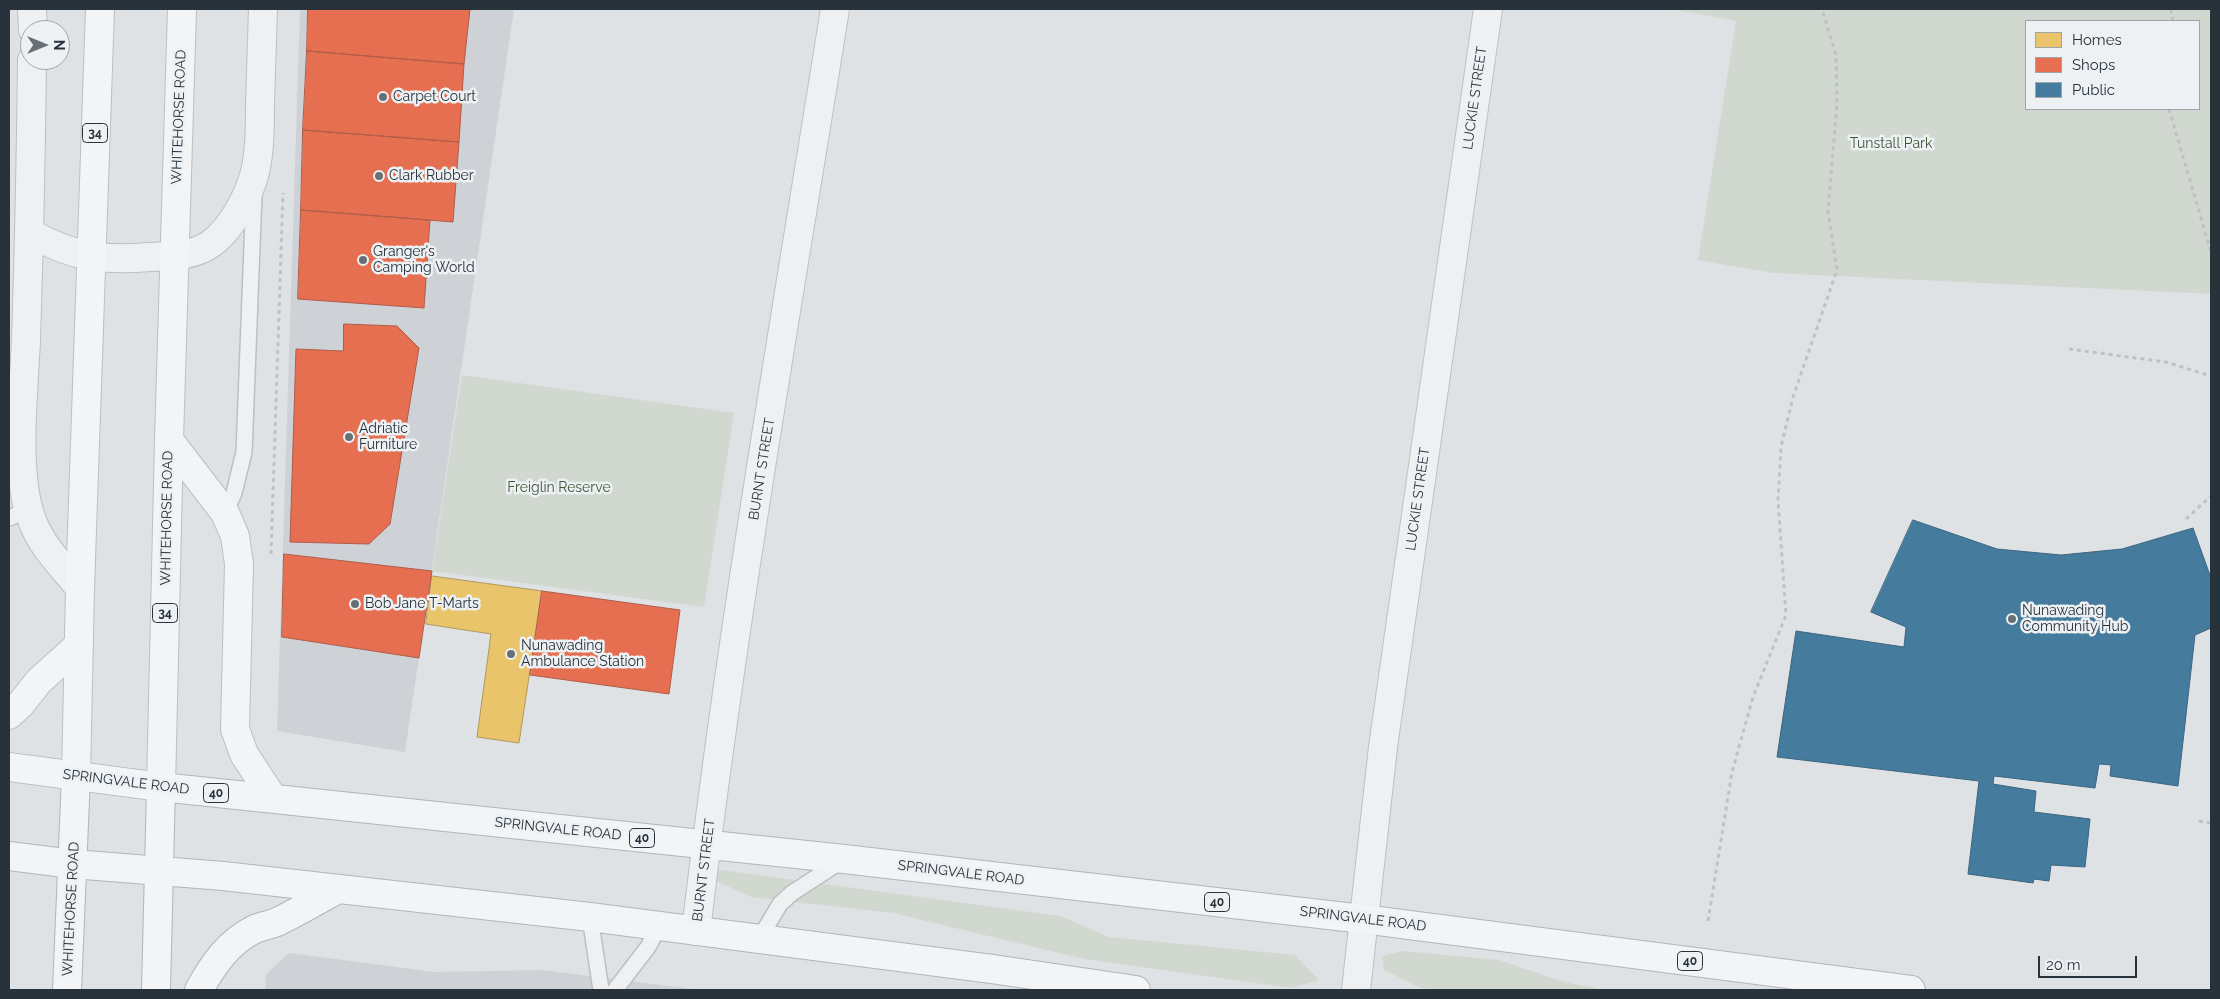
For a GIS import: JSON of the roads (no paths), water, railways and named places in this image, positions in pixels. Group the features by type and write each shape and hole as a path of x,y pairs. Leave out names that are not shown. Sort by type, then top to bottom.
{"main road":[{"name":"WHITEHORSE ROAD","path":"67,990 76,776 80,588 100,9"},
{"name":"WHITEHORSE ROAD","path":"156,990 168,440 182,9"},
{"path":"168,440 225,513 235,536 239,564 235,729 244,754 272,797"},
{"path":"9,715 40,681 79,645"},
{"name":"SPRINGVALE ROAD","path":"9,767 161,787 272,797 844,859 1364,919 1793,983 1911,990"},
{"path":"9,856 73,864 159,870 590,917 992,969 1136,990"},
{"path":"198,990 225,950 240,938 263,926 276,922 338,889"}],"street":[{"path":"30,233 58,248 91,257 133,259 174,256 200,250 222,235 244,200 254,172 260,127 263,9"},
{"name":"BURNT STREET","path":"696,931 706,845 737,627 835,9"},
{"name":"LUCKIE STREET","path":"1356,990 1383,747 1488,9"},
{"path":"32,70 30,233 22,442 24,487 19,514 32,521 44,544 80,588"}],"lane":[{"path":"225,513 236,486 244,445 254,172"},
{"path":"759,939 780,904 792,893 844,859"},
{"path":"590,917 601,990"},
{"path":"615,990 648,947 659,926"}],"place":[{"name":"Carpet Court","path":"383,97"},
{"name":"Clark Rubber","path":"379,176"},
{"name":"Granger's Camping World","path":"363,260"},
{"name":"Adriatic Furniture","path":"349,437"},
{"name":"Bob Jane T-Marts","path":"355,604"},
{"name":"Nunawading Community Hub","path":"2012,619"},
{"name":"Nunawading Ambulance Station","path":"511,654"}],"park label":[{"name":"Tunstall Park","path":"1891,144"},
{"name":"Freiglin Reserve","path":"559,488"}]}
